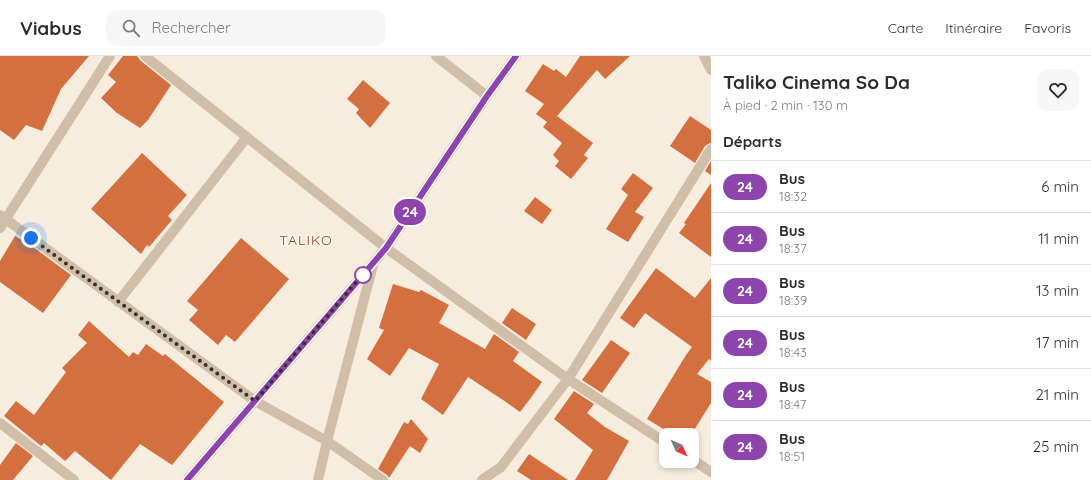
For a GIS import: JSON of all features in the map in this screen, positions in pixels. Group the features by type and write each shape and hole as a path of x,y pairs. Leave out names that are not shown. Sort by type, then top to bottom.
{"street":[{"path":"0,228 3,217 110,56"},
{"path":"145,56 386,248 568,379 659,438"},
{"path":"436,56 487,96"},
{"path":"187,480 386,248 487,96 516,56"},
{"path":"704,56 711,70"},
{"path":"118,302 247,137"},
{"path":"482,480 501,467 568,379 711,149"},
{"path":"3,217 255,401 327,441 383,480"},
{"path":"318,480 374,261"},
{"path":"0,423 74,480"},
{"path":"699,464 711,472"}],"building":[{"path":"0,56 89,56 61,89 42,131 26,125 14,140 0,130"},
{"path":"123,56 137,56 141,61 171,85 148,120 140,128 117,113 101,98 116,82 108,75"},
{"path":"580,56 630,56 605,79 597,70 557,116 593,143 584,155 588,158 571,179 555,166 559,161 553,155 562,143 543,127 547,122 536,114 544,104 525,91 543,64 554,71 556,69 566,77"},
{"path":"363,80 390,103 370,128 356,113 359,109 347,99"},
{"path":"690,116 711,130 711,143 705,146 695,163 670,146"},
{"path":"142,153 187,195 168,216 172,220 149,247 147,245 141,254 91,209"},
{"path":"711,161 711,175 705,171"},
{"path":"633,173 653,188 635,212 644,217 628,242 606,229 628,195 621,189"},
{"path":"711,183 711,257 679,233"},
{"path":"535,197 552,210 542,224 524,211"},
{"path":"15,236 29,244 71,275 43,313 0,282 0,261"},
{"path":"241,238 289,279 235,342 226,335 218,345 189,320 198,310 187,301"},
{"path":"656,268 695,298 711,278 711,361 709,359 697,374 711,382 711,403 695,428 662,428 647,419 692,347 645,313 634,328 620,318"},
{"path":"393,284 419,292 421,290 449,305 439,323 485,349 494,334 519,352 513,361 542,382 520,412 468,377 443,415 421,399 439,364 409,348 390,376 367,359 384,330 379,328"},
{"path":"512,308 536,324 526,340 502,323"},
{"path":"89,321 129,357 133,352 138,355 146,344 163,356 165,354 224,402 172,465 140,444 111,480 75,451 65,461 44,443 41,446 4,416 16,401 34,415 66,372 62,368 87,343 78,335"},
{"path":"611,340 630,353 602,393 582,380"},
{"path":"574,391 594,404 587,413 605,427 629,441 607,480 575,480 593,450 554,419"},
{"path":"411,419 428,439 420,453 410,446 389,478 378,469 404,422 408,424"},
{"path":"16,443 33,456 13,480 0,480 0,465"},
{"path":"529,454 568,480 531,480 517,471"}],"bus line":[{"name":"24","path":"187,480 386,248 487,96 516,56"}],"district":[{"name":"TALIKO","path":"306,240"}],"route":[{"path":"31,238 255,401 364,273 363,275"}]}
